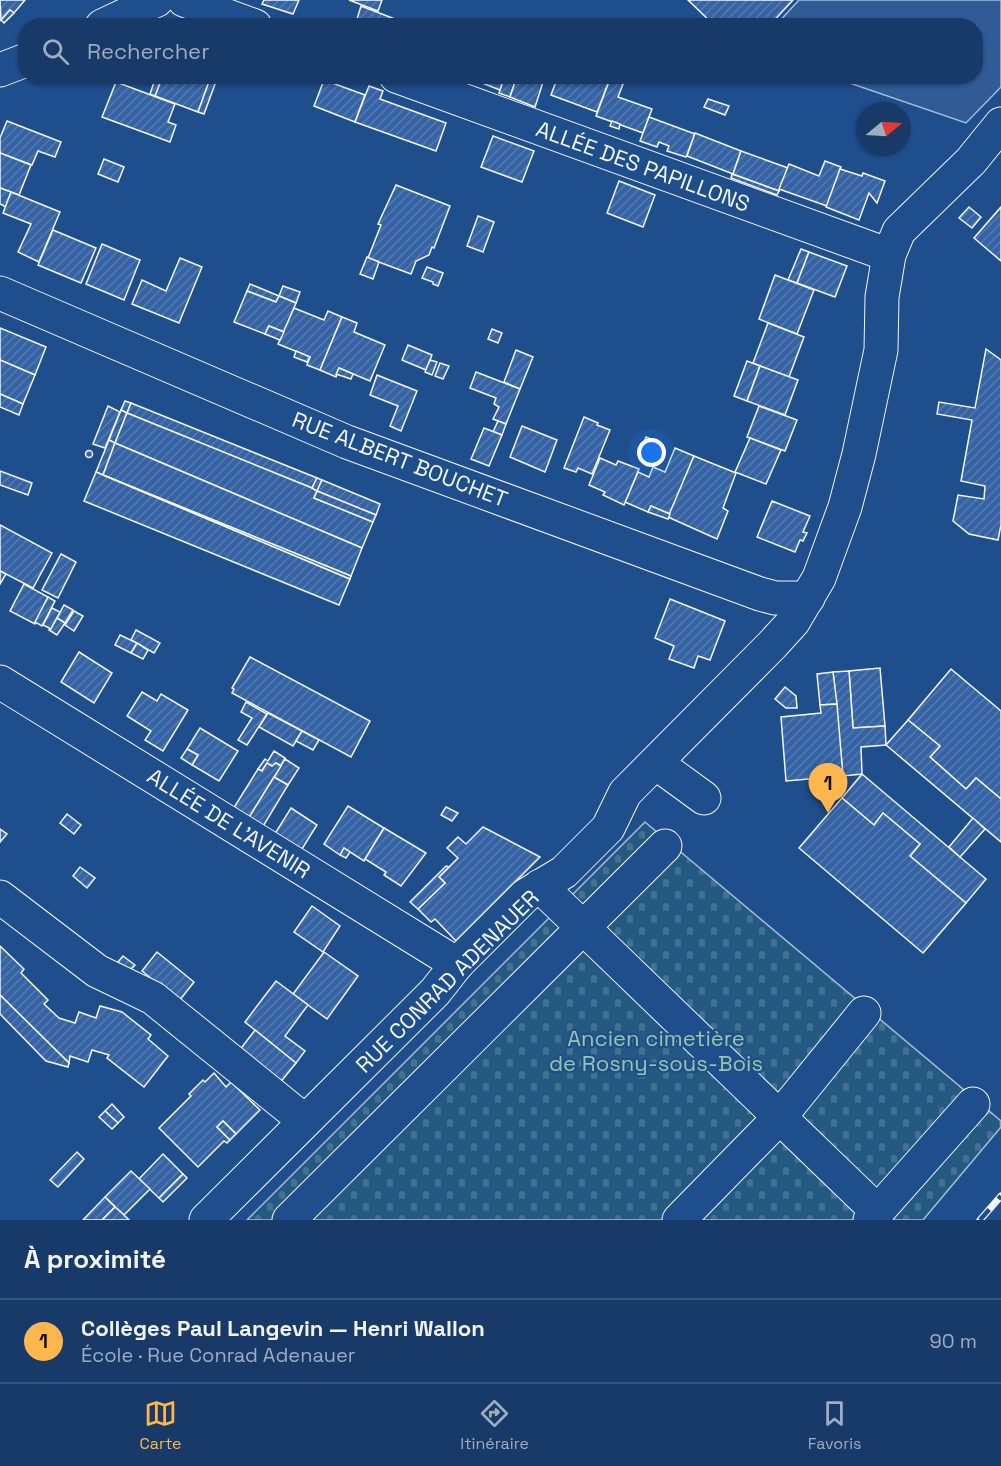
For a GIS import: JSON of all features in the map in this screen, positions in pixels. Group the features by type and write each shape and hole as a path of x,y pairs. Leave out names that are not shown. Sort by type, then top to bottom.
{"street":[{"path":"119,18 158,0"},
{"path":"184,0 233,18"},
{"path":"0,70 18,63"},
{"name":"ALLÉE DES PAPILLONS","path":"418,84 889,255"},
{"name":"RUE CONRAD ADENAUER","path":"206,1220 435,992 457,964 525,895 564,872 608,828 625,793 793,622 819,578 845,507 859,454 881,350 882,297 889,255 899,231 971,161 1001,124"},
{"name":"RUE ALBERT BOUCHET","path":"0,293 347,442 760,594 775,598 808,598"},
{"name":"ALLÉE DE L'AVENIR","path":"0,682 457,964"},
{"path":"656,763 704,798"},
{"path":"290,1220 665,846"},
{"path":"540,886 779,1118 874,1216 973,1104"},
{"path":"0,897 97,972 153,998 305,1121"},
{"path":"679,1220 779,1118 864,1013"}],"green space":[{"name":"Ancien cimetière de Rosny-sous-Bois","path":"645,822 1001,1121 1001,1127 923,1220 247,1220"}],"shaded area":[{"path":"799,0 1001,0 1001,87 966,123 911,104 911,102 905,102 852,84 983,84 983,18 782,18"}],"building":[{"path":"0,0 25,0 14,13 10,10 1,20"},
{"path":"264,0 299,0 293,14 262,4"},
{"path":"349,0 382,0 378,11"},
{"path":"688,0 793,0 776,18 707,18"},
{"path":"361,6 392,18 357,18"},
{"path":"10,10 14,13 4,23 1,20"},
{"path":"115,84 121,84 175,104 168,122 176,125 170,142 102,117"},
{"path":"153,84 160,84 155,96 150,94"},
{"path":"160,84 208,84 198,112 155,96"},
{"path":"208,84 215,84 204,114 198,112"},
{"path":"322,84 335,84 365,95 355,122 314,106"},
{"path":"485,84 502,84 500,90"},
{"path":"502,84 514,84 510,97 499,93"},
{"path":"514,84 542,84 535,107 510,97"},
{"path":"555,84 608,84 597,112 551,95"},
{"path":"608,84 623,84 618,97 652,109 643,133 596,116"},
{"path":"369,86 383,91 380,99 446,123 436,151 355,122"},
{"path":"708,99 729,106 725,115 704,107"},
{"path":"649,117 695,134 686,157 667,151 669,146 659,142 657,147 640,141"},
{"path":"7,121 61,142 55,157 38,151 32,165 0,153 0,138"},
{"path":"612,121 620,124 619,129 610,126"},
{"path":"695,133 741,151 733,174 687,156"},
{"path":"493,136 534,151 522,182 481,167"},
{"path":"741,151 788,168 779,191 733,174"},
{"path":"0,153 31,165 19,195 0,188"},
{"path":"104,159 124,167 118,182 98,174"},
{"path":"825,161 841,167 827,206 779,189 789,164 819,176"},
{"path":"840,169 862,176 863,173 885,181 877,203 869,193 859,220 826,207"},
{"path":"732,174 779,191 777,195 731,178"},
{"path":"619,181 655,195 643,227 607,213"},
{"path":"396,185 450,206 434,248 432,247 429,255 416,261 411,274 368,258 381,225 378,224"},
{"path":"0,188 11,192 6,207 0,204"},
{"path":"11,192 60,212 39,262 18,252 31,224 3,213"},
{"path":"969,207 981,217 972,228 959,218"},
{"path":"1001,207 1001,261 974,238"},
{"path":"478,216 494,222 483,252 467,246"},
{"path":"53,230 96,248 81,283 38,265"},
{"path":"102,244 140,260 124,300 86,284"},
{"path":"801,249 809,252 797,283 788,280"},
{"path":"809,252 847,266 835,297 797,283"},
{"path":"367,257 379,262 373,279 360,274"},
{"path":"180,258 202,267 179,323 132,304 142,280 166,291"},
{"path":"427,267 443,273 438,286 422,278"},
{"path":"775,275 814,290 797,334 759,319"},
{"path":"250,284 279,296 276,302 247,291"},
{"path":"283,286 300,292 296,303 279,296"},
{"path":"247,291 276,302 279,296 296,303 284,332 269,326 265,334 234,322"},
{"path":"294,308 324,320 328,311 342,317 320,370 307,365 310,357 278,344"},
{"path":"342,317 357,323 354,332 385,345 370,381 339,368 336,377 320,370"},
{"path":"768,323 804,337 789,377 753,363"},
{"path":"269,326 284,332 280,340 265,334"},
{"path":"0,328 46,347 35,375 0,360"},
{"path":"492,329 502,333 498,343 488,339"},
{"path":"408,345 432,355 426,370 402,360"},
{"path":"986,349 1001,360 1001,525 998,540 969,534 953,521 958,495 984,499 985,486 961,481 972,420 937,414 939,402 975,408"},
{"path":"516,350 533,357 520,389 504,382"},
{"path":"296,351 310,357 307,362 294,357"},
{"path":"0,360 35,375 23,404 0,394"},
{"path":"430,360 437,362 432,375 425,372"},
{"path":"747,361 760,366 747,401 734,396"},
{"path":"440,363 449,366 443,379 435,376"},
{"path":"760,366 798,380 785,415 747,401"},
{"path":"339,368 353,374 351,379 336,374"},
{"path":"476,372 520,389 506,424 493,419 499,407 494,404 496,398 470,388"},
{"path":"377,375 417,391 401,431 390,426 398,406 370,395"},
{"path":"0,394 23,404 19,415 0,407"},
{"path":"125,401 131,403 127,413 121,410"},
{"path":"131,403 317,478 312,488 127,413"},
{"path":"108,406 120,412 105,448 93,444"},
{"path":"759,406 797,420 785,451 747,437"},
{"path":"121,410 127,413 115,443 109,440"},
{"path":"127,413 312,488 317,491 314,498 373,522 362,548 115,443"},
{"path":"584,417 610,430 592,474 578,468 576,472 564,468"},
{"path":"498,421 506,424 502,435 493,432"},
{"path":"522,426 557,440 545,472 510,457"},
{"path":"484,428 502,435 489,466 471,459"},
{"path":"646,437 651,439 648,446 643,444"},
{"path":"750,438 781,450 766,484 735,472"},
{"path":"109,440 115,443 103,475 96,472"},
{"path":"115,443 362,548 351,576 103,475"},
{"path":"675,448 694,456 670,514 651,506 648,512 625,502 638,472 649,477 653,467 665,472"},
{"path":"89,451 92,454 89,457 86,454"},
{"path":"694,456 736,473 723,508 728,511 717,539 668,517"},
{"path":"600,458 616,465 618,461 639,469 624,505 603,495 605,492 589,485"},
{"path":"0,471 32,483 28,495 0,485"},
{"path":"96,472 350,579 339,605 84,501"},
{"path":"103,475 351,576 350,579 305,560"},
{"path":"317,478 322,480 317,491 312,488"},
{"path":"322,480 380,504 376,515 317,491"},
{"path":"317,491 376,515 373,522 314,498"},
{"path":"772,501 810,516 803,532 807,533 803,541 800,540 795,552 757,537"},
{"path":"651,506 670,514 668,519 648,512"},
{"path":"0,525 52,553 33,588 0,571"},
{"path":"61,554 76,562 58,598 42,590"},
{"path":"0,571 6,574 0,584"},
{"path":"24,584 48,597 35,624 10,611"},
{"path":"48,597 55,601 42,626 35,622"},
{"path":"670,599 725,621 710,660 698,656 694,668 669,659 674,646 655,638"},
{"path":"64,605 73,610 65,623 57,618"},
{"path":"52,608 60,612 51,629 43,625"},
{"path":"74,611 83,616 74,631 65,625"},
{"path":"57,618 65,623 57,635 49,630"},
{"path":"136,630 160,643 154,653 131,640"},
{"path":"120,635 137,643 131,653 115,645"},
{"path":"137,643 148,650 143,659 131,653"},
{"path":"79,652 112,673 94,703 61,682"},
{"path":"250,657 370,721 351,757 232,693 234,689 232,688"},
{"path":"880,668 885,726 853,728 849,671"},
{"path":"951,669 1001,711 1001,799 976,778 966,789 930,757 940,746 908,720"},
{"path":"849,671 853,728 885,726 886,745 861,747 862,774 843,776 833,672"},
{"path":"833,672 837,704 820,705 817,674"},
{"path":"785,687 796,696 797,708 786,708 775,699"},
{"path":"142,692 157,701 161,694 188,710 163,751 145,740 151,731 127,716"},
{"path":"246,702 267,714 247,745 238,740 252,718 241,712"},
{"path":"837,704 843,776 786,781 781,717 821,713 820,705"},
{"path":"268,713 302,731 293,746 259,727"},
{"path":"908,720 940,746 930,757 966,789 976,778 1001,799 1001,842 886,745"},
{"path":"200,728 238,751 219,781 192,765 198,755 187,749"},
{"path":"302,731 319,740 313,750 296,741"},
{"path":"187,749 198,755 192,765 181,758"},
{"path":"274,751 285,758 281,766 276,763 272,766 267,763 262,771 258,769 265,759 268,761"},
{"path":"285,759 299,768 288,785 274,777"},
{"path":"267,763 272,766 276,763 281,766 245,824 230,814 258,769 262,771"},
{"path":"862,774 986,879 966,903 910,856 920,844 883,813 874,825 842,798"},
{"path":"274,777 288,785 259,833 245,824"},
{"path":"842,798 874,825 883,813 920,844 910,856 966,903 923,953 799,848"},
{"path":"348,806 384,828 364,861 344,848 340,855 324,844"},
{"path":"446,807 458,813 452,821 441,815"},
{"path":"291,808 317,825 297,857 271,840"},
{"path":"67,814 81,825 74,834 60,823"},
{"path":"973,818 985,829 960,857 949,847"},
{"path":"483,827 540,857 456,941 435,919 431,922 418,909 445,883 439,877 458,858 447,848 458,837 466,844"},
{"path":"384,828 426,853 401,886 384,875 386,872 365,859"},
{"path":"0,829 7,834 0,842"},
{"path":"344,848 350,852 346,858 340,855"},
{"path":"446,866 449,867 439,877 445,883 418,909 410,902"},
{"path":"80,867 95,878 87,888 73,876"},
{"path":"312,906 340,926 323,952 294,932"},
{"path":"0,946 24,969 21,973 48,1000 44,1004 59,1018 75,1023 79,1012 96,1018 100,1006 122,1012 151,1035 148,1039 168,1056 144,1087 107,1058 109,1055 92,1050 88,1062 70,1056 69,1063 0,995"},
{"path":"157,952 194,982 179,1001 142,971"},
{"path":"324,952 358,976 327,1019 293,994"},
{"path":"123,956 135,965 129,971 118,962"},
{"path":"276,981 308,1005 285,1036 305,1051 296,1063 245,1022"},
{"path":"0,995 69,1063 68,1067 46,1061 0,1014"},
{"path":"255,1030 296,1063 279,1084 239,1051"},
{"path":"214,1073 226,1087 231,1082 260,1110 236,1134 223,1121 217,1127 230,1140 227,1143 224,1141 198,1167 159,1128 191,1096 189,1094 203,1080 205,1082"},
{"path":"112,1104 124,1117 118,1123 105,1111"},
{"path":"105,1111 118,1123 112,1129 99,1117"},
{"path":"223,1121 236,1134 230,1140 217,1127"},
{"path":"77,1152 84,1159 58,1187 50,1180"},
{"path":"163,1154 183,1174 159,1198 139,1179"},
{"path":"131,1171 150,1189 124,1215 105,1197"},
{"path":"183,1174 187,1178 163,1202 159,1198"},
{"path":"105,1197 115,1207 102,1220 83,1220"},
{"path":"115,1207 124,1215 129,1220 102,1220"}],"railway":[{"path":"980,1220 1001,1196"}],"place":[{"name":"Collèges Paul Langevin — Henri Wallon","path":"828,813"}]}
